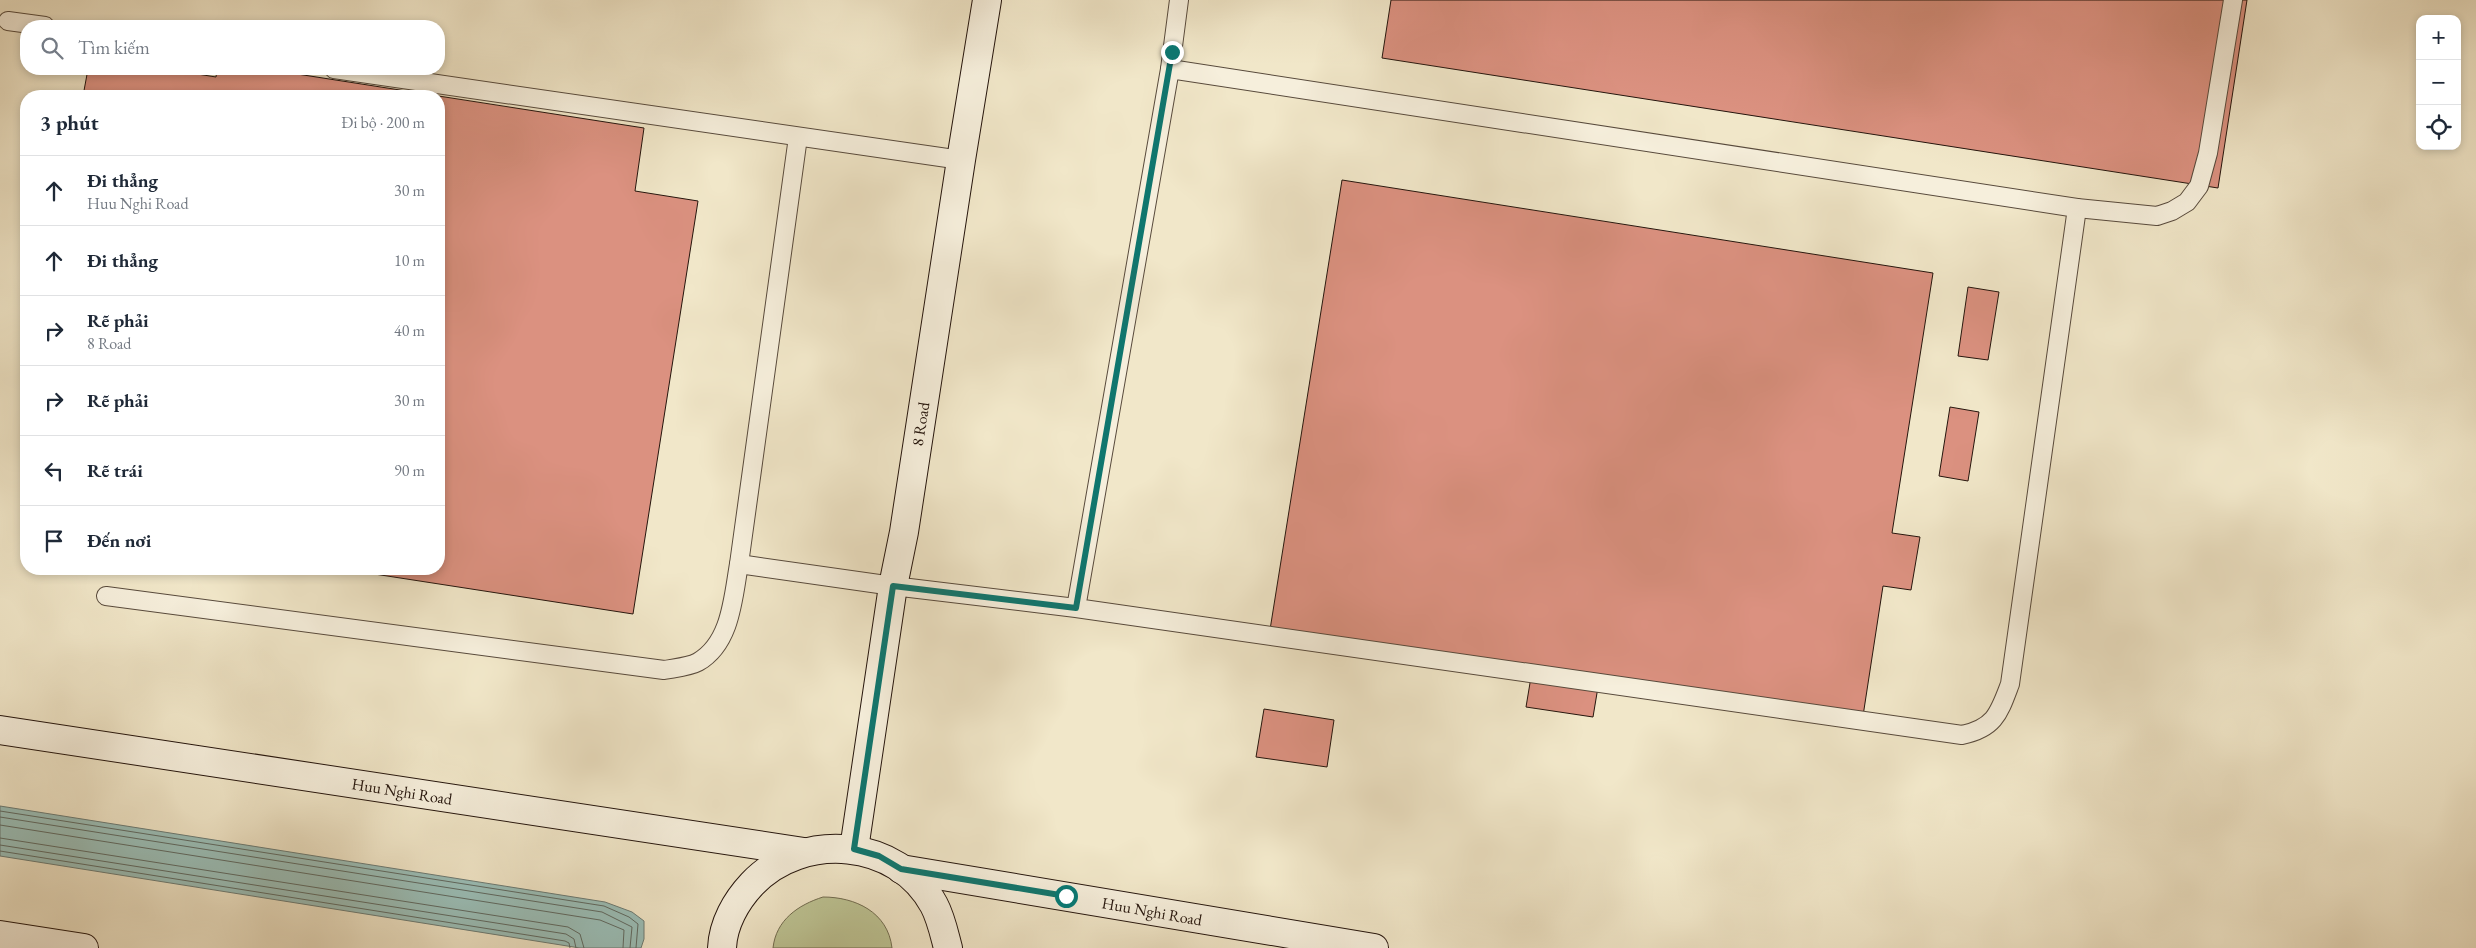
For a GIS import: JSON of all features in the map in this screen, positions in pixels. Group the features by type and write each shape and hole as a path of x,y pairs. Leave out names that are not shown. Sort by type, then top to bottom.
{"main road":[{"name":"8 Road","path":"854,849 893,586 904,532 960,160 987,0"},
{"name":"Huu Nghi Road","path":"0,730 804,852"},
{"path":"722,948 730,916 742,894 760,876 780,861 804,852 829,848 854,849 879,856 901,869 919,885 934,904 943,927 948,948"},
{"name":"Huu Nghi Road","path":"901,869 1374,948"},
{"path":"0,935 84,948"}],"lane":[{"path":"1076,608 1170,69 1179,0"},
{"path":"1170,69 2077,208 2157,216 2172,211 2187,202 2199,186 2208,153 2233,0"},
{"path":"8,21 20,23"},
{"path":"375,75 960,160"},
{"path":"106,596 664,670 697,663 716,648 729,617 739,564 798,137"},
{"path":"739,564 893,586 1076,608 1962,735 1979,731 1995,719 2010,684 2077,208"}],"green space":[{"path":"823,897 847,900 868,909 884,925 892,948 773,948 779,929 790,915 805,904"}],"water":[{"path":"0,806 605,902 632,912 644,921 644,939 641,948 580,948 0,856"}],"building":[{"path":"1391,0 2247,0 2218,188 1382,58"},
{"path":"87,75 204,75 216,77 216,75 303,75 400,90 84,90"},
{"path":"445,97 644,128 635,191 698,201 633,614 381,575 445,575"},
{"path":"1342,180 1933,273 1892,533 1920,537 1911,590 1883,586 1861,729 1598,687 1593,717 1526,707 1531,677 1269,636"},
{"path":"1968,287 1999,292 1988,360 1958,356"},
{"path":"1950,407 1979,412 1968,481 1939,476"},
{"path":"1264,709 1334,720 1327,767 1256,757"}],"route":[{"path":"1066,896 901,869 879,856 854,849 893,586 1076,608 1172,52"}]}
